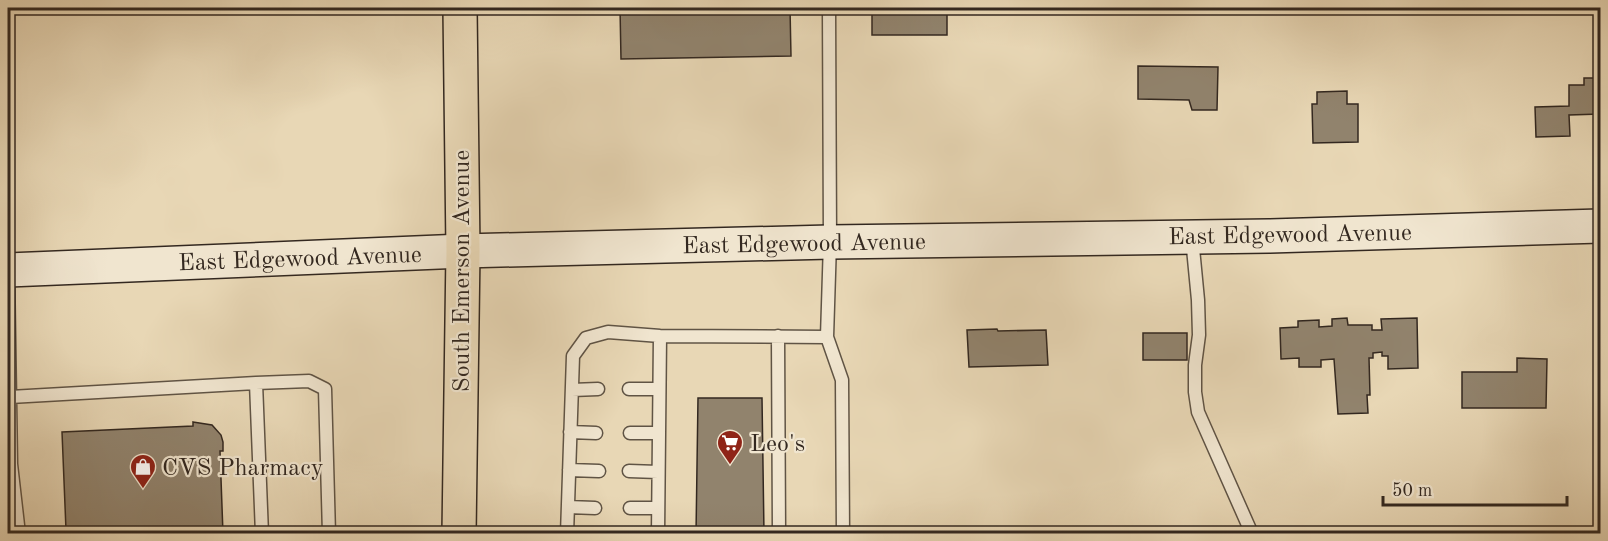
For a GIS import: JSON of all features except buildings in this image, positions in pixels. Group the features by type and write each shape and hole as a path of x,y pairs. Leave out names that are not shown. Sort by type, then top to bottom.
{"main road":[{"name":"South Emerson Avenue","path":"459,534 463,251 460,8"},
{"name":"East Edgewood Avenue","path":"8,270 463,251 830,242 1192,237 1600,226"}],"lane":[{"path":"829,8 830,242 827,337 842,380 843,534"},
{"path":"1192,237 1198,300 1199,335 1195,364 1198,412 1252,534"},
{"path":"8,270 11,464 19,534"},
{"path":"567,534 573,356 586,338 608,332 660,336 827,337"},
{"path":"658,534 660,336"},
{"path":"778,336 779,534"},
{"path":"10,397 309,381 325,389 329,534"},
{"path":"256,383 262,534"},
{"path":"629,389 659,389"},
{"path":"572,390 598,390"},
{"path":"570,432 596,433"},
{"path":"630,433 659,433"},
{"path":"569,470 599,471"},
{"path":"629,471 658,472"},
{"path":"568,507 595,508"},
{"path":"630,508 658,508"}],"place":[{"name":"Leo's","path":"730,466"},
{"name":"CVS Pharmacy","path":"143,490"}]}
